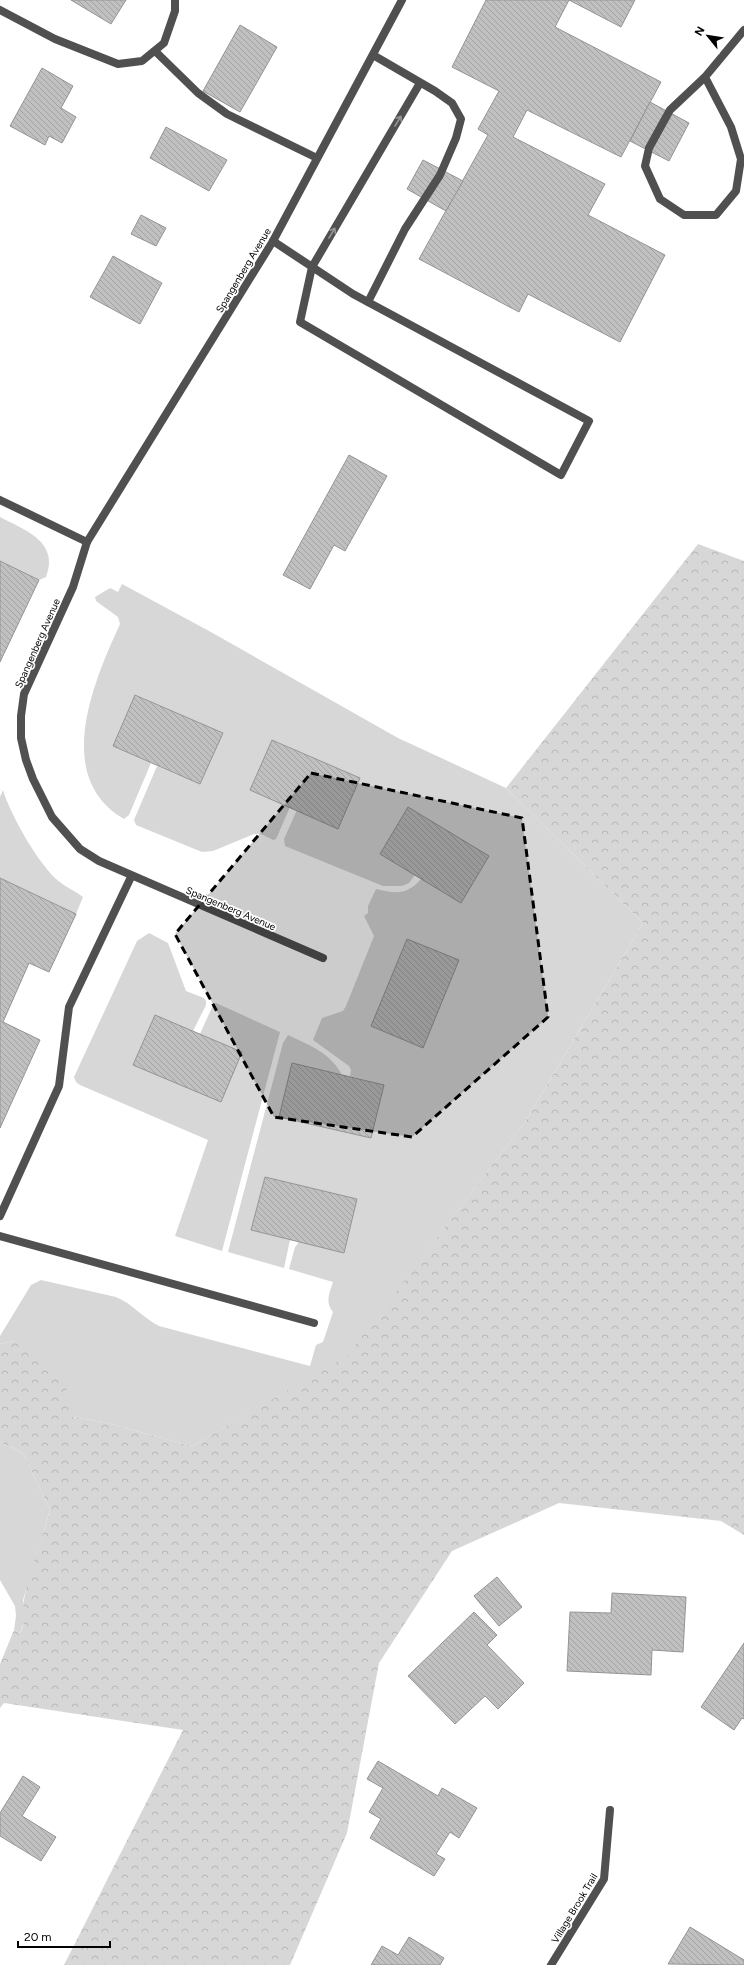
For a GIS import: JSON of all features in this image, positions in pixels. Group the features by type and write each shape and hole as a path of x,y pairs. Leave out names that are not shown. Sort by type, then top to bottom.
{"street":[{"path":"0,10 55,39 118,64 142,61 164,43 175,11 175,0"},
{"name":"Spangenberg Avenue","path":"323,958 131,877 99,861 80,849 52,817 33,780 26,760 21,738 20,716 24,694 73,587 87,542 273,241 402,0"},
{"path":"705,77 731,127 741,159 736,191 716,215 684,215 660,199 645,166 649,148 670,110 705,77 744,30"},
{"path":"155,51 198,93 227,114 317,158"},
{"path":"368,302 405,229 440,175 456,138 461,119 452,103 435,91 373,54"},
{"path":"273,241 312,267 353,294 589,421 561,475 300,322 312,267 420,83"},
{"path":"0,500 87,542"},
{"path":"0,1216 59,1086 69,1007 131,877"},
{"path":"0,1236 314,1323"},
{"name":"Village Brook Trail","path":"551,1965 604,1879 610,1810"}],"highlighted area":[{"path":"311,773 522,818 548,1017 412,1137 274,1117 175,934"}],"green space":[{"path":"0,517 29,532 44,546 48,555 49,565 46,577 39,580 0,561"},
{"path":"698,544 744,561 744,1535 721,1521 559,1503 452,1551 379,1663 347,1833 290,1965 64,1965 183,1730 4,1703 0,1708 0,1664 14,1630 20,1633 22,1629 24,1621 23,1604 26,1589 50,1510 23,1453 0,1442 0,1344 14,1341 66,1386 72,1417 103,1422 192,1446 347,1356 525,1122 643,923 506,788"},
{"path":"122,584 209,631 398,738 506,788 643,923 525,1122 347,1357 192,1446 103,1422 72,1417 14,1341 0,1344 0,1336 31,1285 41,1280 116,1297 128,1303 159,1326 310,1366 316,1345 323,1342 333,1312 328,1301 333,1282 289,1269 295,1247 299,1242 344,1252 356,1199 265,1177 251,1230 290,1240 284,1268 228,1252 283,1043 288,1035 319,1050 332,1061 342,1075 292,1063 279,1116 371,1138 384,1085 350,1076 351,1070 349,1066 313,1040 322,1018 343,1011 346,1006 374,936 364,916 368,913 368,906 376,889 390,892 406,891 421,879 461,903 489,856 408,807 380,854 415,875 409,883 402,886 383,886 285,846 284,839 297,810 338,828 360,778 273,740 290,807 276,839 273,840 261,834 254,834 213,851 202,852 136,825 134,820 157,766 200,784 223,733 136,695 113,746 151,763 129,815 124,819 102,801 89,779 84,754 85,727 91,700 100,673 120,624 118,617 96,601 95,597 110,588 118,592"},
{"path":"3,790 18,824 40,860 58,881 83,897 76,914 0,878 0,797"},
{"path":"149,933 168,943 186,991 204,998 206,1001 206,1005 193,1031 200,1034 213,1005 216,1003 280,1032 222,1251 175,1236 208,1140 80,1085 76,1082 74,1077 137,941"},
{"path":"0,1442 23,1453 50,1510 23,1600 25,1619 20,1633 14,1630 16,1616 15,1606 0,1580"}],"building":[{"path":"71,0 126,0 111,24"},
{"path":"486,0 569,0 555,27 661,82 621,157 527,110 513,137 605,184 588,215 665,255 620,342 528,294 519,312 419,259 488,135 478,129 499,91 452,67"},
{"path":"569,0 635,0 621,27"},
{"path":"240,25 277,47 240,112 203,91"},
{"path":"42,68 73,86 61,108 76,117 62,143 49,136 45,145 10,126"},
{"path":"650,102 689,123 669,161 630,141"},
{"path":"166,127 227,160 209,191 150,158"},
{"path":"423,160 463,181 446,211 407,189"},
{"path":"141,215 166,228 156,246 131,234"},
{"path":"113,256 162,283 140,324 90,297"},
{"path":"349,455 387,476 345,551 334,545 310,589 283,575"},
{"path":"0,561 39,580 0,662"},
{"path":"135,695 223,733 200,784 113,746"},
{"path":"272,740 360,778 338,829 250,790"},
{"path":"408,807 489,856 461,903 380,854"},
{"path":"0,878 76,914 49,972 29,963 3,1022 40,1040 0,1128"},
{"path":"407,939 459,960 423,1048 371,1026"},
{"path":"155,1015 242,1052 221,1102 133,1065"},
{"path":"292,1063 384,1085 371,1138 279,1117"},
{"path":"265,1177 357,1199 344,1253 251,1230"},
{"path":"497,1577 522,1607 499,1626 474,1596"},
{"path":"612,1593 686,1597 683,1652 652,1650 651,1675 567,1671 570,1612 611,1613"},
{"path":"474,1612 497,1635 487,1645 524,1683 498,1709 485,1696 455,1724 408,1676"},
{"path":"744,1643 744,1719 742,1718 734,1730 701,1707"},
{"path":"378,1761 438,1796 442,1788 477,1808 459,1838 450,1832 436,1854 445,1859 434,1876 370,1838 381,1819 369,1812 383,1788 367,1779"},
{"path":"23,1776 40,1787 22,1816 56,1837 41,1861 0,1836 0,1813"},
{"path":"690,1927 744,1960 744,1965 668,1964"},
{"path":"409,1937 444,1958 440,1965 371,1965 382,1946 398,1955"}]}
